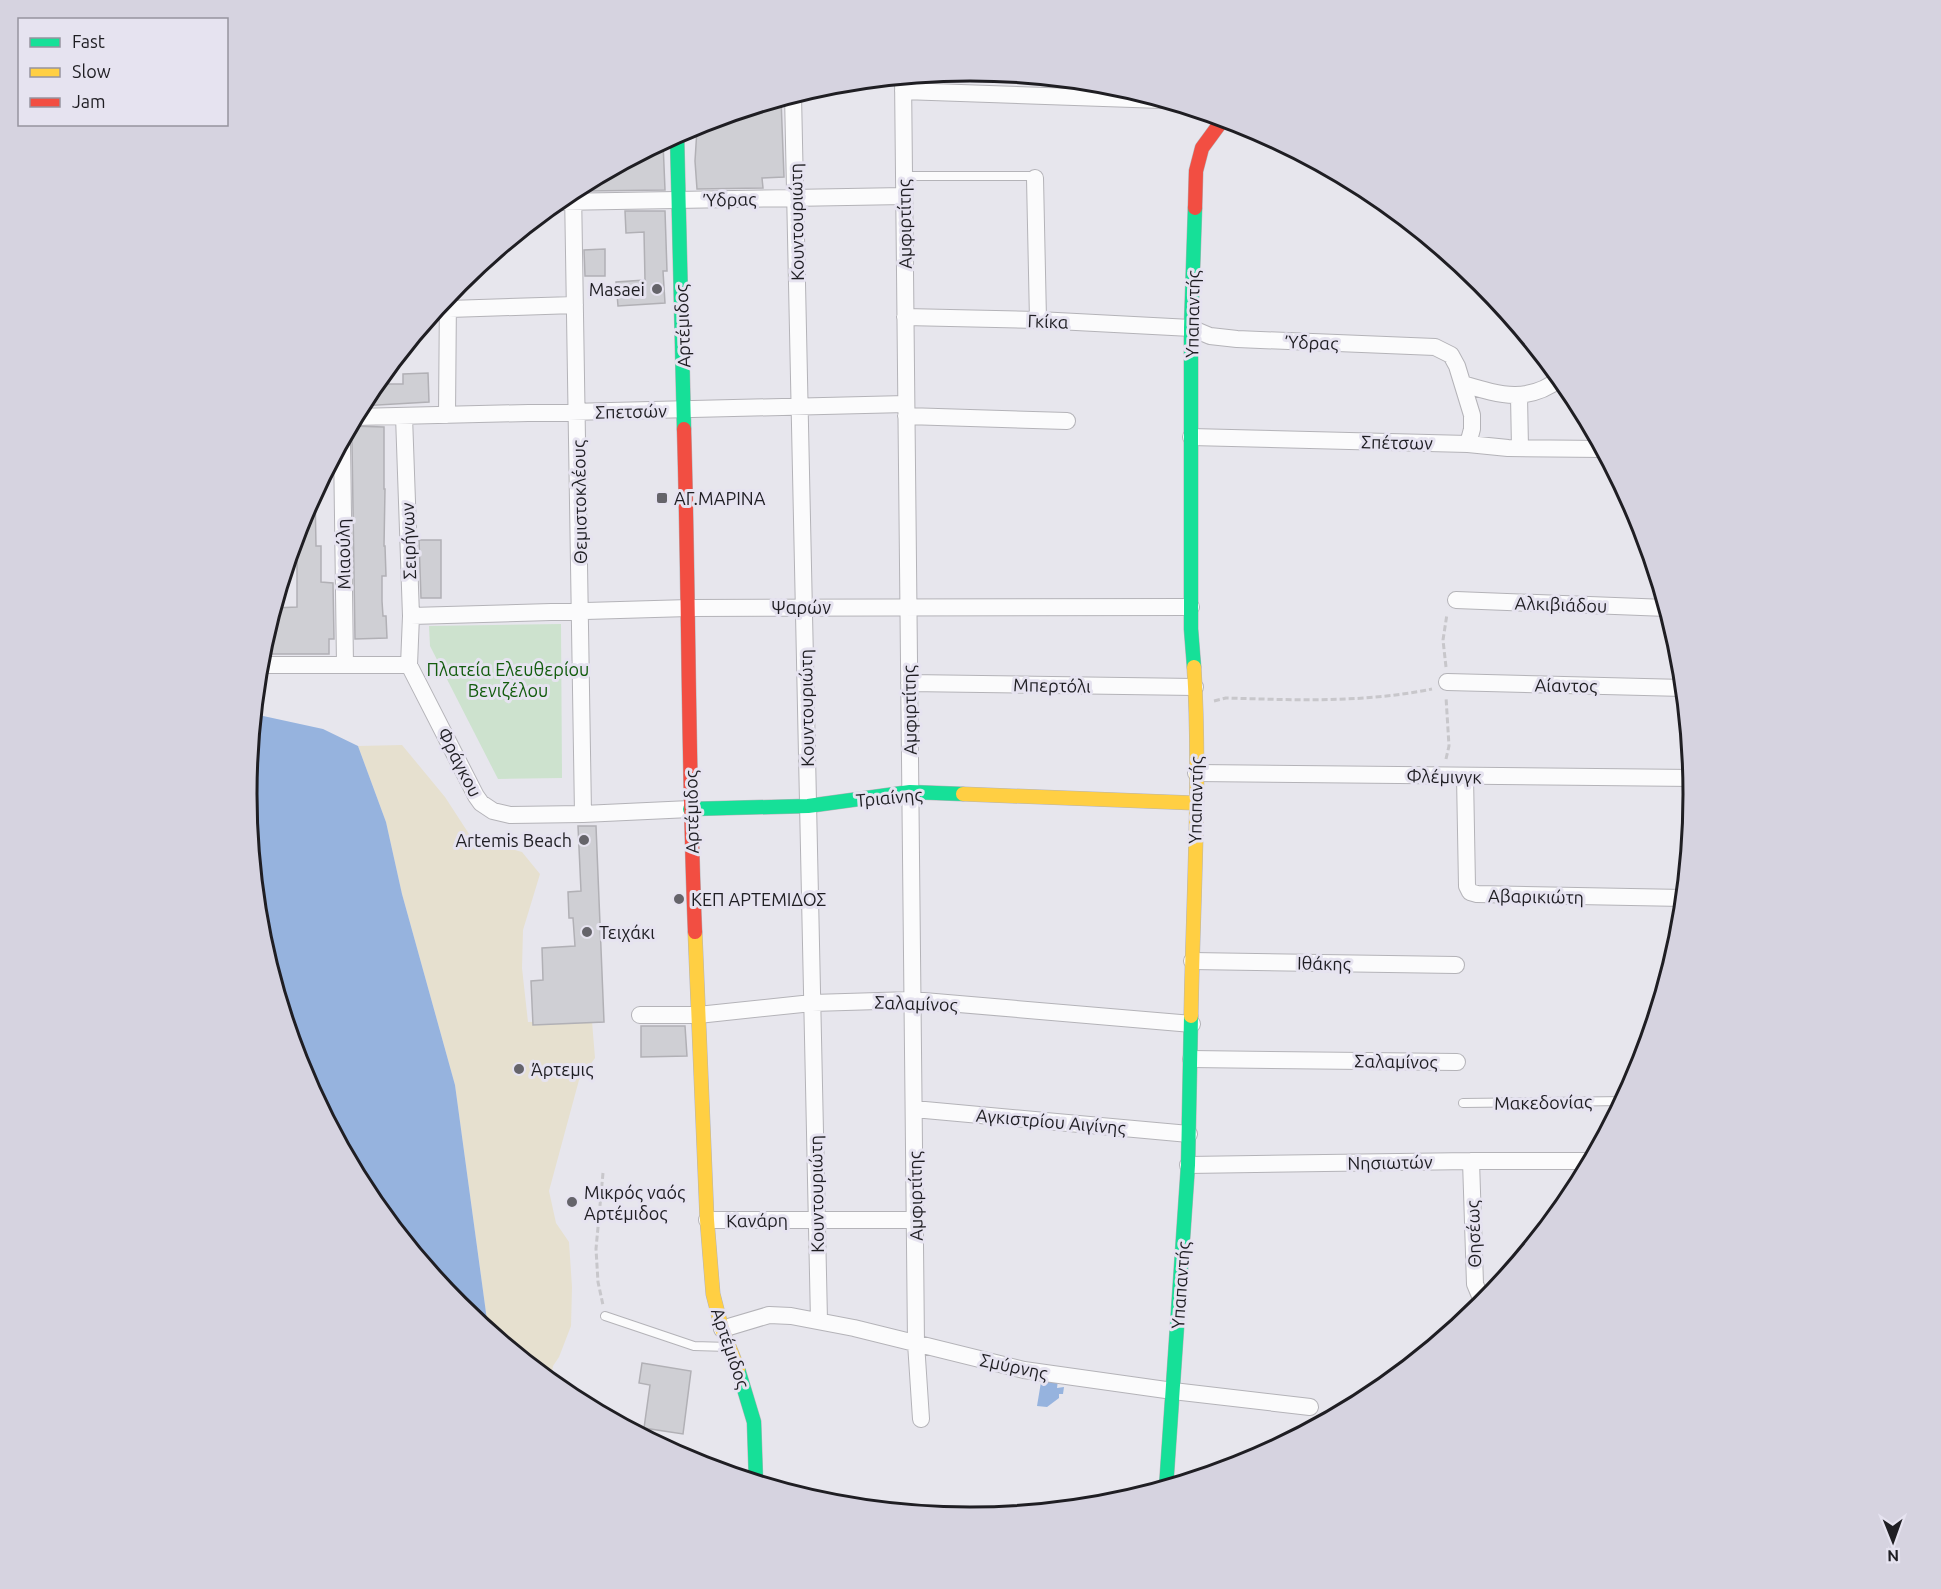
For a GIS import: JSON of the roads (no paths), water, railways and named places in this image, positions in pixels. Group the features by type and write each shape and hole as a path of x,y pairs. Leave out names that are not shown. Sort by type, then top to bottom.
{"street":[{"path":"908,84 1121,97"},
{"name":"Αμφιρτίτης","path":"903,85 916,1343 921,1419"},
{"name":"Κουντουριώτη","path":"793,103 819,1321"},
{"name":"Υπαπαντής","path":"1167,1480 1188,1165 1192,1024 1196,704 1191,607 1191,328 1196,171 1202,148 1215,124"},
{"name":"Αρτέμιδος","path":"677,144 689,608 690,809 707,1220 712,1294 722,1329 744,1384 754,1422 756,1475"},
{"path":"1035,178 1038,321"},
{"name":"Ύδρας","path":"579,198 678,200 904,196"},
{"name":"Θεμιστοκλέους","path":"568,205 575,304 584,814"},
{"path":"455,302 575,304"},
{"path":"447,415 448,309"},
{"name":"Γκίκα","path":"905,317 1191,328"},
{"name":"Ύδρας","path":"1191,328 1210,336 1237,339 1435,347 1451,355 1463,384"},
{"path":"1463,384 1500,395 1519,396 1539,392 1553,383"},
{"path":"1463,384 1472,415 1468,444"},
{"path":"1519,396 1520,448"},
{"name":"Σπετσών","path":"366,417 800,407 906,410 1067,421"},
{"name":"Σειρήνων","path":"404,416 411,616 409,665"},
{"name":"Σπέτσων","path":"1191,437 1594,449"},
{"name":"Μιαούλη","path":"342,458 345,665"},
{"name":"Αλκιβιάδου","path":"1456,600 1659,608"},
{"name":"Ψαρών","path":"411,616 689,608 1191,607"},
{"path":"269,665 409,665"},
{"name":"Φράγκου","path":"409,665 481,804 501,814 584,814"},
{"name":"Αίαντος","path":"1447,682 1676,688"},
{"name":"Μπερτόλι","path":"909,683 1195,687"},
{"name":"Φλέμινγκ","path":"1196,773 1683,778"},
{"name":"Αβαρικιώτη","path":"1465,776 1467,886 1470,892 1477,894 1676,898"},
{"name":"Τριαίνης","path":"584,814 808,806 910,792 1194,803"},
{"name":"Ιθάκης","path":"1192,961 1456,965"},
{"name":"Σαλαμίνος","path":"640,1015 698,1015 812,1003 912,1000 1192,1024"},
{"name":"Σαλαμίνος","path":"1191,1059 1457,1062"},
{"name":"Αγκιστρίου Αιγίνης","path":"914,1109 1189,1134"},
{"name":"Θησέως","path":"1471,1161 1474,1284 1479,1294"},
{"name":"Νησιωτών","path":"1188,1165 1582,1161"},
{"name":"Κανάρη","path":"707,1220 915,1220"},
{"name":"Σμύρνης","path":"722,1329 769,1315 791,1316 916,1343 1024,1370 1310,1407"}],"lane":[{"path":"904,176 1029,176 1035,178"},
{"name":"Μακεδονίας","path":"1463,1103 1614,1101"},
{"path":"605,1316 694,1347 729,1347"}],"water":[{"path":"262,716 323,729 358,746 386,822 402,894 455,1085 487,1319 434,1265 377,1191 331,1110 311,1068 281,979 263,888 257,794"},
{"path":"1042,1376 1058,1380 1057,1388 1064,1387 1063,1394 1059,1394 1059,1398 1047,1407 1037,1406"}],"place":[{"name":"Masaei","path":"657,289"},
{"name":"ΑΓ.ΜΑΡΙΝΑ","path":"662,498"},
{"name":"Artemis Beach","path":"584,840"},
{"name":"ΚΕΠ ΑΡΤΕΜΙΔΟΣ","path":"679,899"},
{"name":"Τειχάκι","path":"587,932"},
{"name":"Άρτεμις","path":"519,1069"},
{"name":"Μικρός ναός Αρτέμιδος","path":"572,1202"}],"park label":[{"name":"Πλατεία Ελευθερίου Βενιζέλου","path":"508,679"}]}
